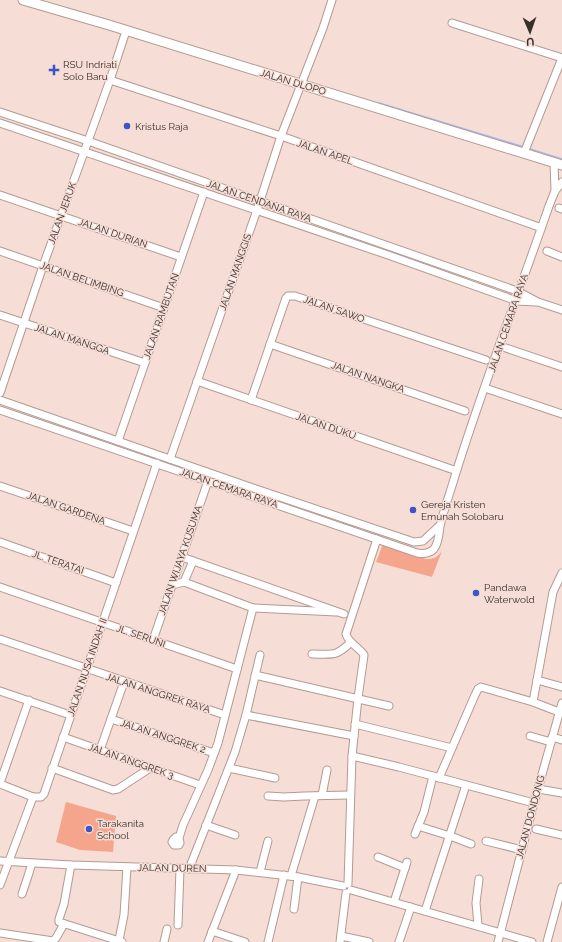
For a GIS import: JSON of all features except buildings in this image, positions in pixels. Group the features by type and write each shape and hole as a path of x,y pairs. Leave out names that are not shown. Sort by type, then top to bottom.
{"street":[{"name":"JALAN DLOPO","path":"23,0 109,25 301,85 525,150 558,164"},
{"name":"JALAN MANGGIS","path":"170,459 257,210 281,136 332,0"},
{"path":"452,23 562,58 525,150"},
{"name":"JALAN JERUK","path":"0,393 125,34"},
{"name":"JALAN APEL","path":"110,80 281,136 539,227"},
{"name":"JALAN CENDANA RAYA","path":"0,112 88,141 518,291 538,302 562,310"},
{"name":"JALAN CENDANA RAYA","path":"0,123 388,255 515,300 538,302"},
{"path":"555,190 558,164"},
{"path":"555,190 562,182"},
{"name":"JALAN CEMARA RAYA","path":"0,410 417,553 425,554 432,551 438,540 440,525 485,388 518,291 555,190"},
{"name":"JALAN RAMBUTAN","path":"118,441 204,192"},
{"name":"JALAN DURIAN","path":"0,195 181,257"},
{"path":"388,255 391,247"},
{"path":"547,251 562,256"},
{"name":"JALAN BELIMBING","path":"0,252 164,308"},
{"name":"JALAN SAWO","path":"251,400 286,298 291,295 486,360"},
{"name":"JALAN MANGGA","path":"0,315 145,363"},
{"name":"JALAN NANGKA","path":"270,344 465,411"},
{"path":"500,346 562,367"},
{"name":"JALAN DUKU","path":"197,382 454,470"},
{"path":"485,388 562,414"},
{"name":"JALAN CEMARA RAYA","path":"0,400 253,488 419,542 425,540 440,525"},
{"path":"86,440 89,431"},
{"name":"JALAN NUSA INDAH II","path":"33,797 42,796 157,463"},
{"name":"JALAN WIJAYA KUSUMA","path":"153,640 208,481"},
{"name":"JALAN GARDENA","path":"0,486 133,531"},
{"path":"250,495 253,488"},
{"path":"385,542 388,533"},
{"path":"369,942 340,939 347,888 352,756 364,655 347,638 346,634 377,539"},
{"name":"JL. TERATAI","path":"0,542 116,583"},
{"path":"182,557 344,614"},
{"path":"184,582 193,561"},
{"path":"533,702 553,592 562,573"},
{"path":"172,585 184,582 253,608 336,612"},
{"name":"JL. SERUNI","path":"0,587 237,669"},
{"path":"179,838 214,753 253,608"},
{"name":"JALAN ANGGREK RAYA","path":"0,639 225,715"},
{"path":"312,654 335,654 344,649 351,642"},
{"path":"189,869 230,768 246,715 260,656"},
{"path":"255,675 389,706"},
{"path":"537,680 562,687"},
{"path":"100,750 124,682"},
{"path":"471,844 450,836 417,830 436,777 452,748 479,688 481,687 533,702 559,712"},
{"path":"0,691 70,715"},
{"path":"0,885 33,797 0,784 29,700"},
{"name":"JALAN DONDONG","path":"498,942 562,702"},
{"path":"246,715 354,736"},
{"name":"JALAN ANGGREK 2","path":"111,719 214,753"},
{"path":"355,724 452,748"},
{"path":"530,736 552,740 562,740"},
{"name":"JALAN ANGGREK 3","path":"63,737 200,785"},
{"path":"352,756 400,767 534,803"},
{"path":"52,768 113,790 118,789 150,768"},
{"path":"230,768 275,778"},
{"path":"268,942 326,770"},
{"path":"425,911 466,785"},
{"path":"538,788 562,793"},
{"path":"268,796 350,796"},
{"path":"206,825 236,835"},
{"path":"536,829 562,835"},
{"path":"260,872 268,841"},
{"path":"486,841 522,850"},
{"path":"378,857 406,865 394,902"},
{"name":"JALAN DUREN","path":"0,861 71,865 236,870 291,876 347,888 478,926 516,940 532,942"},
{"path":"22,894 32,863"},
{"path":"71,865 64,904 58,919 59,922 120,941 124,915 127,867"},
{"path":"178,926 180,869"},
{"path":"208,942 236,870"},
{"path":"291,876 294,909"},
{"path":"478,926 476,903 479,879"},
{"path":"547,942 562,887"},
{"path":"399,942 411,907"},
{"path":"0,933 31,940 53,941 64,924"},
{"path":"164,942 167,929"},
{"path":"212,931 245,942"}],"shaded area":[{"path":"383,544 426,559 435,558 442,551 432,577 376,562"},
{"path":"66,802 116,816 113,852 80,850 56,842"}],"waterway":[{"path":"379,103 524,147"},
{"path":"527,148 562,159"}],"place":[{"name":"RSU Indriati Solo Baru","path":"54,70"},
{"name":"Kristus Raja","path":"127,126"},
{"name":"Gereja Kristen Emunah Solobaru","path":"413,510"},
{"name":"Pandawa Waterwold","path":"476,593"},
{"name":"Tarakanita School","path":"89,829"}]}
